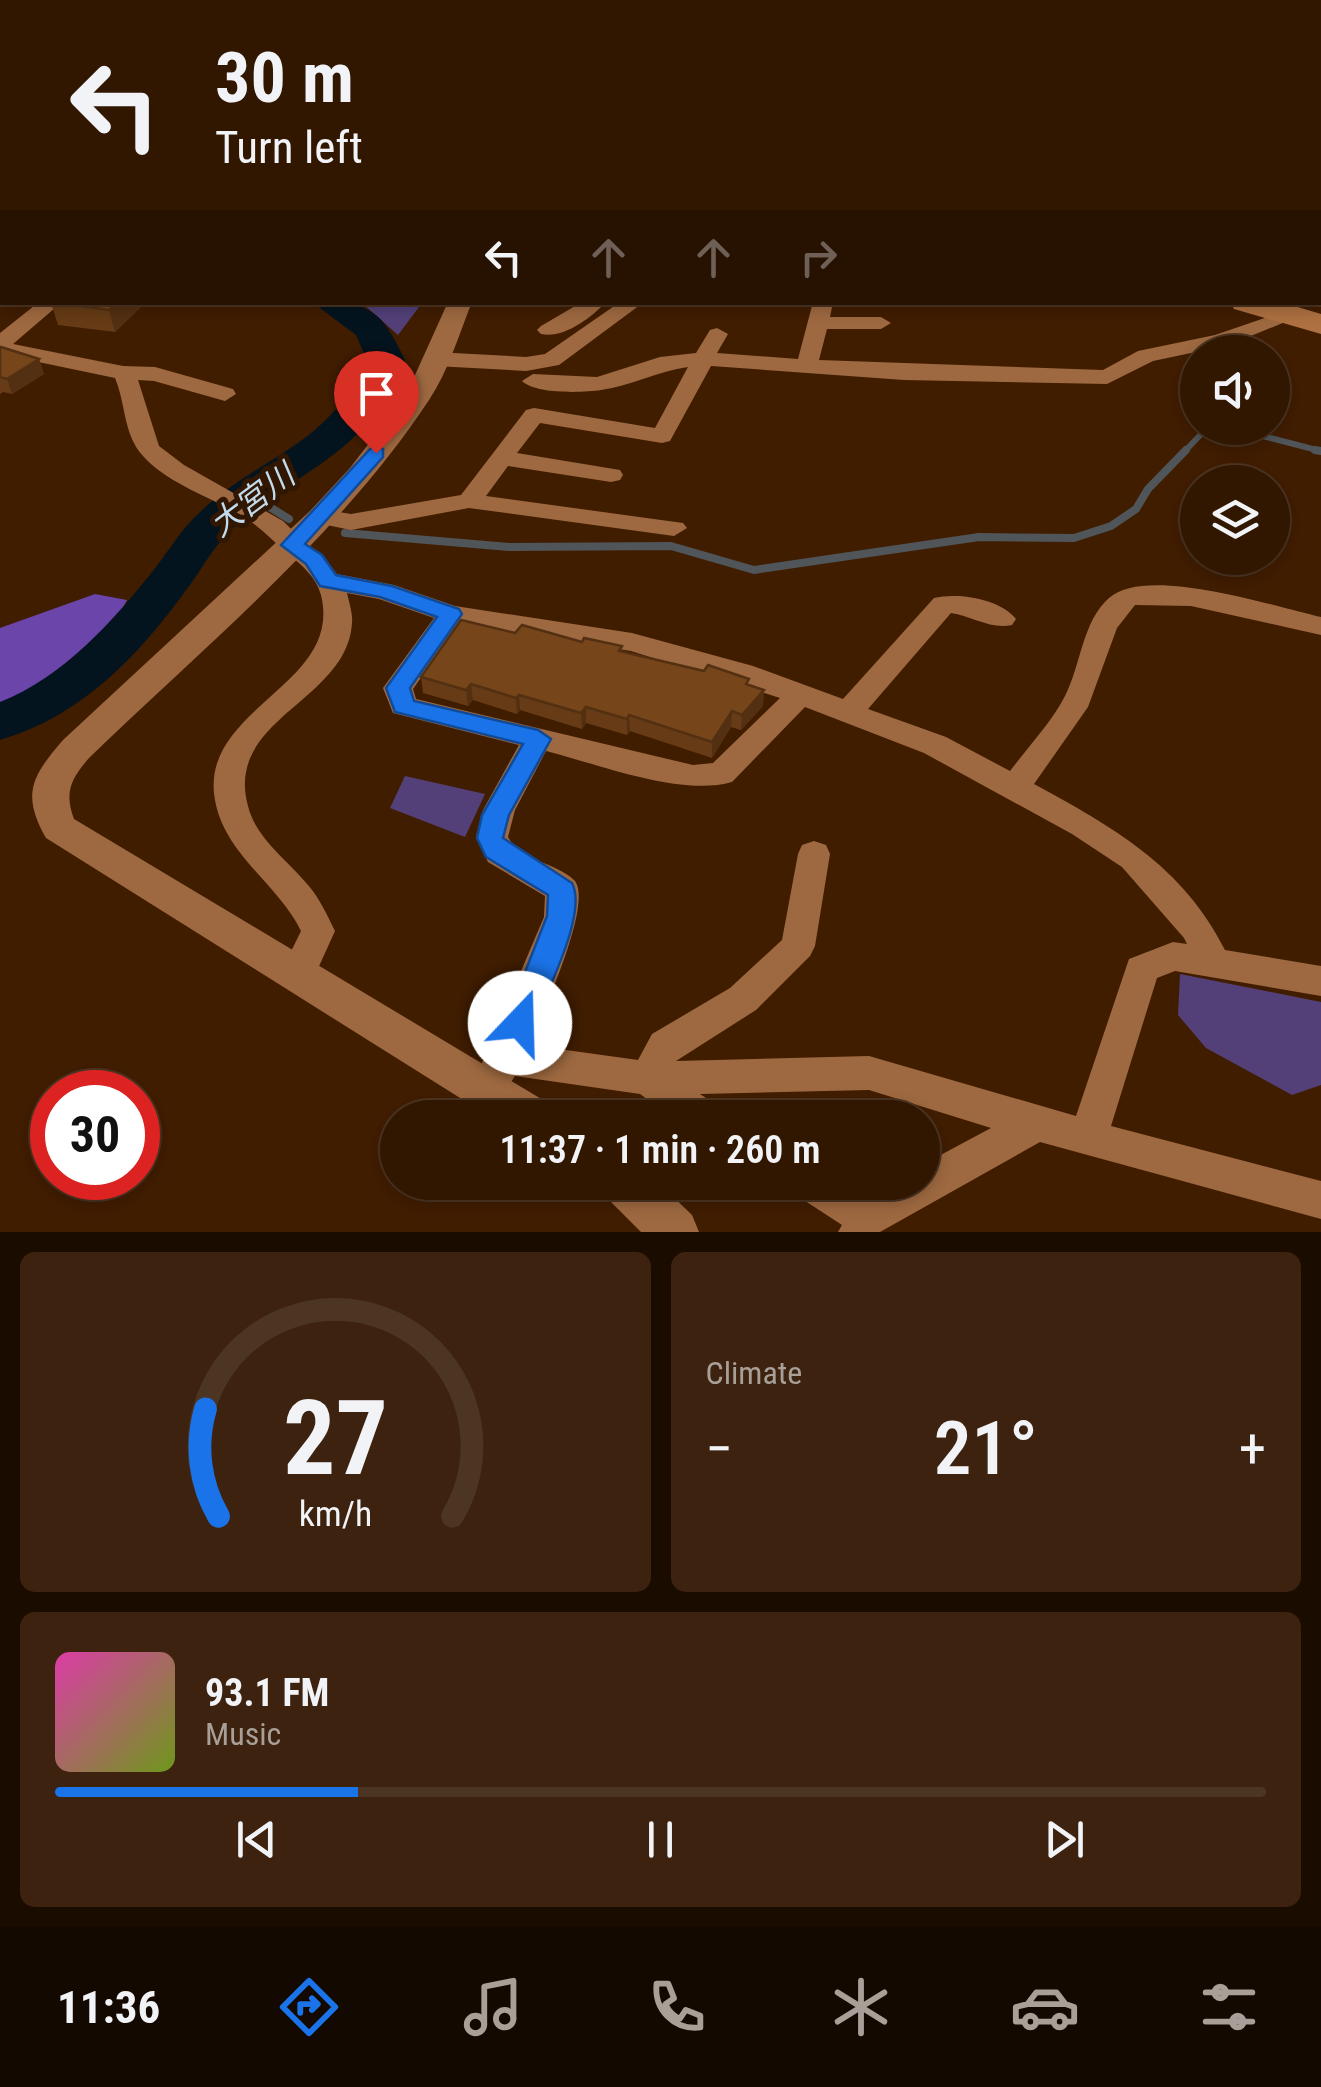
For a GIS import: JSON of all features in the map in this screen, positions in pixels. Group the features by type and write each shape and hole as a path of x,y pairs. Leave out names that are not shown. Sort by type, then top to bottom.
{"main road":[{"path":"1254,305 1306,320"}],"street":[{"path":"0,346 48,305"},
{"path":"459,305 418,396 393,433 321,517 284,536 52,778 47,803 60,828 297,976 496,1073 648,1078 869,1073 1321,1200"},
{"path":"548,330 566,324 592,305"},
{"path":"435,359 526,364 551,360 630,305"},
{"path":"806,366 820,313 867,327"},
{"path":"533,381 599,384 660,364 704,359 904,373 1107,378 1146,356 1306,320"},
{"path":"469,501 534,415 662,436 717,334"},
{"path":"0,346 123,373 155,374 226,394"},
{"path":"123,373 130,383 148,448 171,467 218,491 314,560 338,606 337,634 308,677 264,716 230,758 228,787 239,834 310,909 318,930 297,976"},
{"path":"501,458 611,475"},
{"path":"321,517 352,522 469,501 674,528"},
{"path":"328,581 384,591 451,614 632,642 742,673 934,745 1083,824 1134,858 1197,929 1212,960"},
{"path":"1014,789 1081,694 1112,608 1126,598 1148,594 1186,596 1321,626"},
{"path":"848,713 944,604 977,608 1002,619"},
{"path":"451,614 398,688 403,706 693,776 721,774 800,695"},
{"path":"496,1073 561,916 562,890 496,850 490,838 496,815 538,739"},
{"path":"648,1078 665,1045 742,999 798,946 814,854"},
{"path":"1089,1135 1142,969 1173,956 1321,981"},
{"path":"496,1073 518,1100"},
{"path":"648,1078 679,1100"},
{"path":"833,1200 863,1224 1038,1123"},
{"path":"642,1200 675,1232"}],"shaded area":[{"path":"364,305 420,305 398,335"},
{"path":"95,594 127,600 104,635 57,676 0,706 0,628"},
{"path":"405,776 485,794 465,837 390,808"},
{"path":"1180,974 1321,1002 1321,1085 1292,1095 1206,1048 1178,1015"}],"building":[{"path":"73,305 114,305 109,310"},
{"path":"0,348 39,359 7,379 0,377"},
{"path":"461,620 515,633 522,625 582,642 584,638 622,646 619,651 704,671 708,665 749,679 746,684 764,690 742,715 732,711 712,742 629,715 627,719 586,707 581,713 471,684 466,690 421,677"}],"waterway":[{"name":"大宮川","path":"0,722 50,698 95,665 134,624 216,520 313,453 355,415 372,391 386,360 372,329 334,305"},
{"path":"1290,443 1321,451 1315,450"},
{"path":"1184,452 1191,445"},
{"path":"345,533 509,547 671,546 754,570 979,537 1074,538 1111,526 1136,509 1148,489 1186,450"},
{"path":"250,495 289,519"}],"route":[{"path":"376,453 292,545 314,560 328,581 384,591 451,614 398,688 403,706 538,739 496,815 490,838 496,850 562,890 561,916 520,1023"}]}
